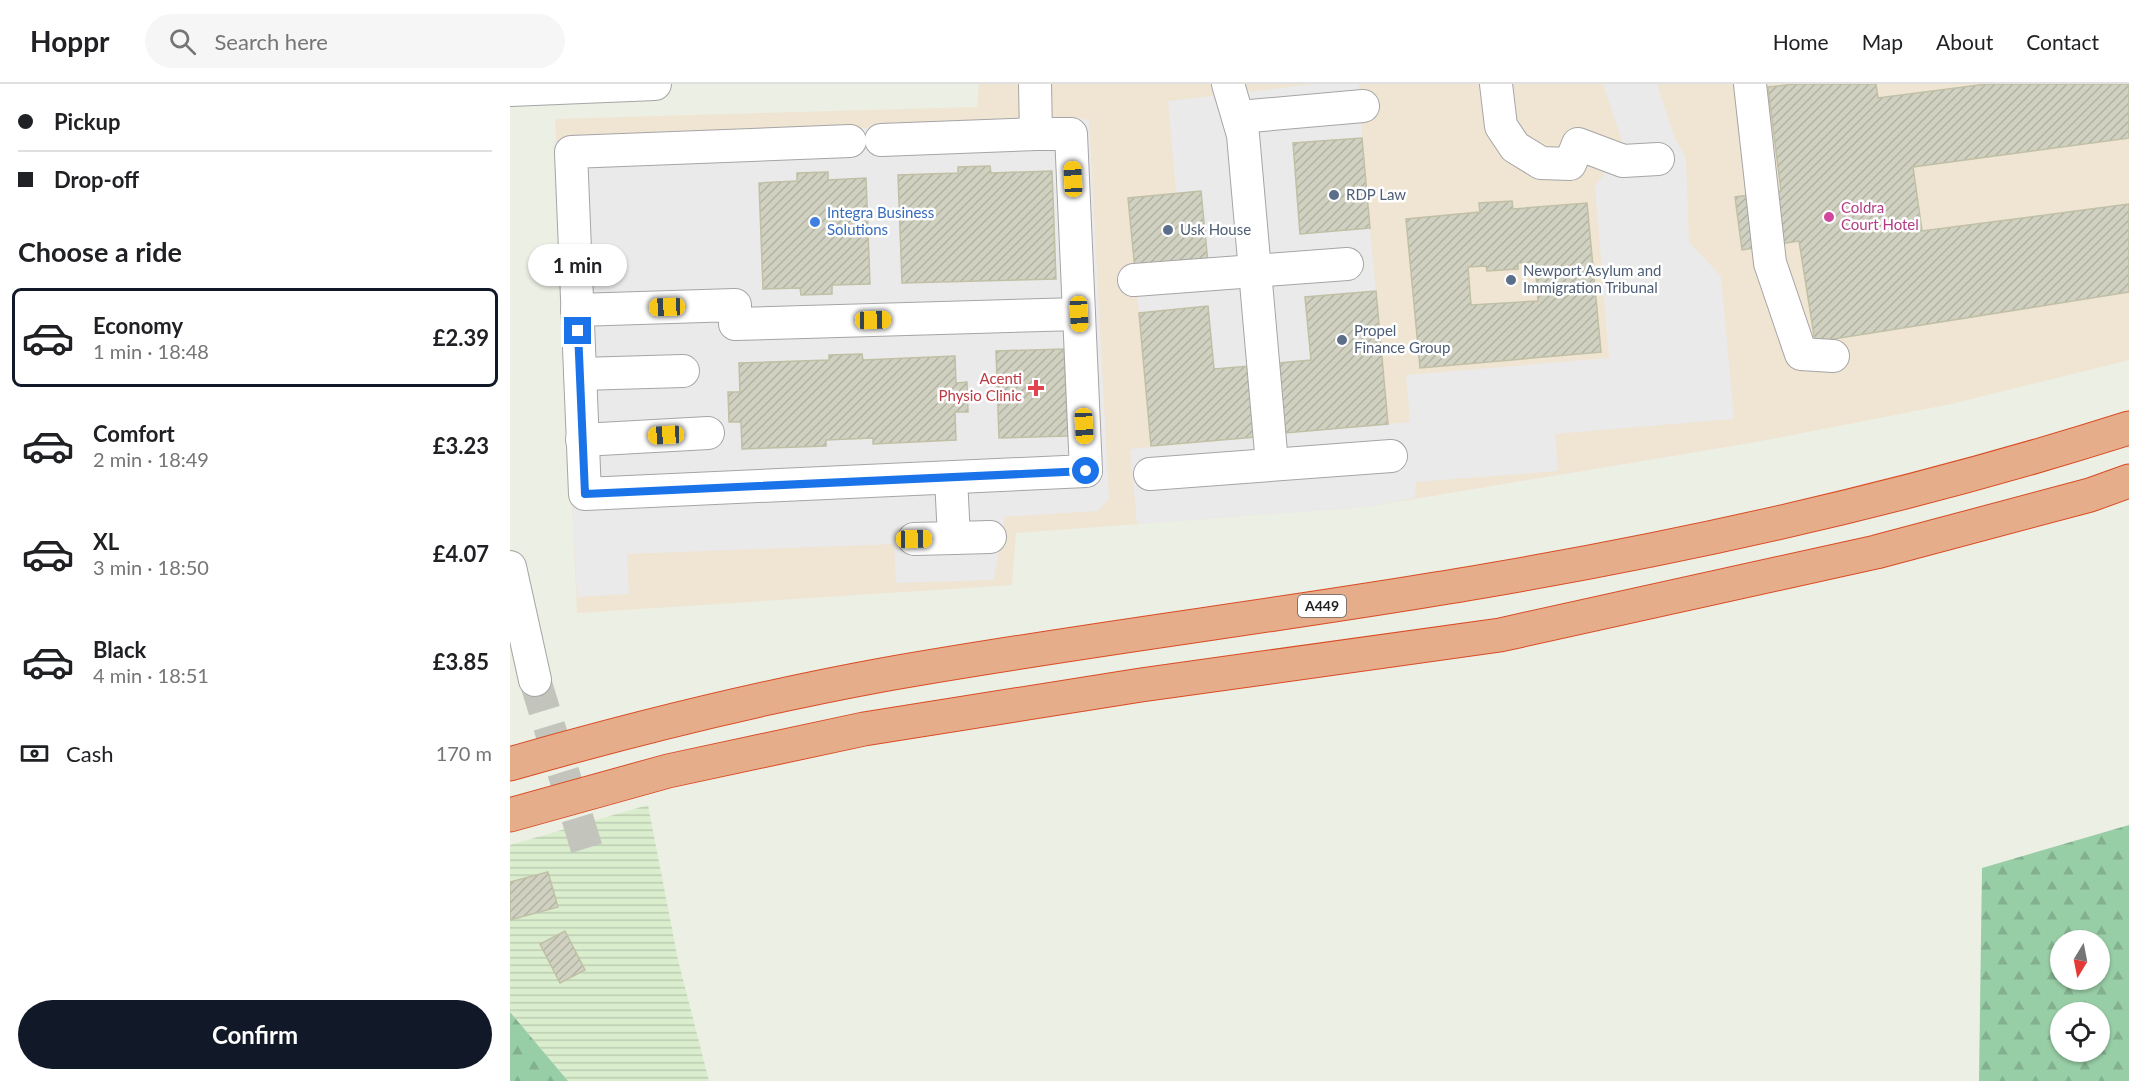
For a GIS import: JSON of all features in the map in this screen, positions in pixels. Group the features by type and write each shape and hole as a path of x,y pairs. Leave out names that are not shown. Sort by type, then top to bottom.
{"highway":[{"name":"A449","path":"510,764 624,732 880,676 1491,580 1745,531 2058,450 2129,428"},
{"path":"510,815 668,771 864,729 1141,685 1500,635 1876,552 2090,495 2129,481"}],"street":[{"path":"510,90 655,84"},
{"path":"1035,84 1036,134"},
{"path":"1228,84 1243,135 1272,464"},
{"path":"1496,84 1501,126 1515,147 1540,163 1570,164 1578,144 1623,161 1658,159"},
{"path":"1750,84 1770,263 1800,354 1833,356"},
{"path":"1239,117 1363,105"},
{"path":"850,141 571,152 585,494 1086,471 1071,134 882,140"},
{"path":"1134,280 1347,264"},
{"path":"577,310 735,305 735,324 1079,314"},
{"path":"580,374 684,371"},
{"path":"582,440 708,434"},
{"path":"1150,474 1391,456"},
{"path":"951,478 954,538"},
{"path":"914,539 990,537"},
{"path":"510,567 535,680"}],"shaded area":[{"path":"979,84 2129,84 2129,360 1951,404 1756,442 1366,507 1016,533 1012,585 577,613 555,119 977,107"},
{"path":"1315,84 1359,84 1362,138 1293,144 1300,233 1370,228 1376,291 1305,297 1311,360 1286,433 1410,422 1406,375 1609,358 1595,186 1624,147 1603,84 1657,84 1675,139 1686,158 1689,242 1721,276 1734,419 1555,434 1558,471 1416,482 1415,498 1366,507 1137,524 1130,449 1256,437 1249,366 1214,369 1208,307 1139,313 1135,270 1208,263 1201,191 1176,193 1168,101"},
{"path":"1089,119 1109,499 1098,511 1005,517 994,580 896,583 894,544 627,554 629,594 577,597 553,141","holes":["990,166 991,173 1052,171 1056,278 902,283 898,175 958,173 958,167","827,172 828,180 866,178 831,294 801,295 800,288 763,289 759,183 797,181 797,173","1064,349 1068,436 996,351","862,354 863,360 954,356 956,383 967,382 968,412 955,412 956,440 873,444 873,438 826,440 826,446 742,448 741,422 729,422 728,393 740,392 739,363 829,360"]}],"green space":[{"path":"648,805 678,960 709,1081 568,1081 510,1012 510,845"},
{"path":"2129,825 2129,1081 1979,1081 1982,868"},
{"path":"510,1012 568,1081 510,1081"}],"building":[{"name":"Coldra Court Hotel","path":"1795,84 1876,84 1878,98 1987,84 2129,84 2129,138 1913,167 1922,231 2129,204 2129,292 1815,342 1799,241 1742,250 1735,197 1781,191 1768,87"},
{"path":"1362,138 1370,228 1300,234 1293,143"},
{"path":"990,166 991,173 1052,171 1056,279 902,283 898,175 958,173 958,167"},
{"path":"828,172 828,180 866,178 870,284 832,285 832,294 801,295 800,288 763,289 759,183 797,181 797,173"},
{"name":"Usk House","path":"1201,191 1208,263 1135,270 1128,198"},
{"path":"1512,201 1513,209 1587,203 1601,352 1420,368 1406,219 1480,212 1479,203","holes":["1535,262 1538,301 1471,305 1468,267 1486,266 1487,271 1518,269 1518,263"]},
{"path":"1376,291 1388,424 1285,433 1279,363 1311,360 1305,297"},
{"path":"1208,306 1214,369 1250,366 1256,437 1151,446 1139,313"},
{"path":"1064,349 1068,436 999,438 996,351"},
{"path":"862,354 863,360 955,356 956,383 967,382 968,412 955,412 956,440 873,444 873,438 826,440 826,446 742,449 741,422 729,422 728,392 740,392 739,363 829,360 829,355"},
{"path":"548,872 558,907 510,920 510,882"},
{"path":"565,931 585,970 560,983 540,944"}],"tunnel":[{"path":"535,680 589,856"}],"place":[{"name":"RDP Law","path":"1334,195"},
{"name":"Coldra Court Hotel","path":"1829,217"},
{"name":"Integra Business Solutions","path":"815,222"},
{"name":"Usk House","path":"1168,230"},
{"name":"Newport Asylum and Immigration Tribunal","path":"1511,280"},
{"name":"Propel Finance Group","path":"1342,340"},
{"name":"Acenti Physio Clinic","path":"1036,388"}],"route":[{"path":"578,331 585,494 1086,471"}]}
